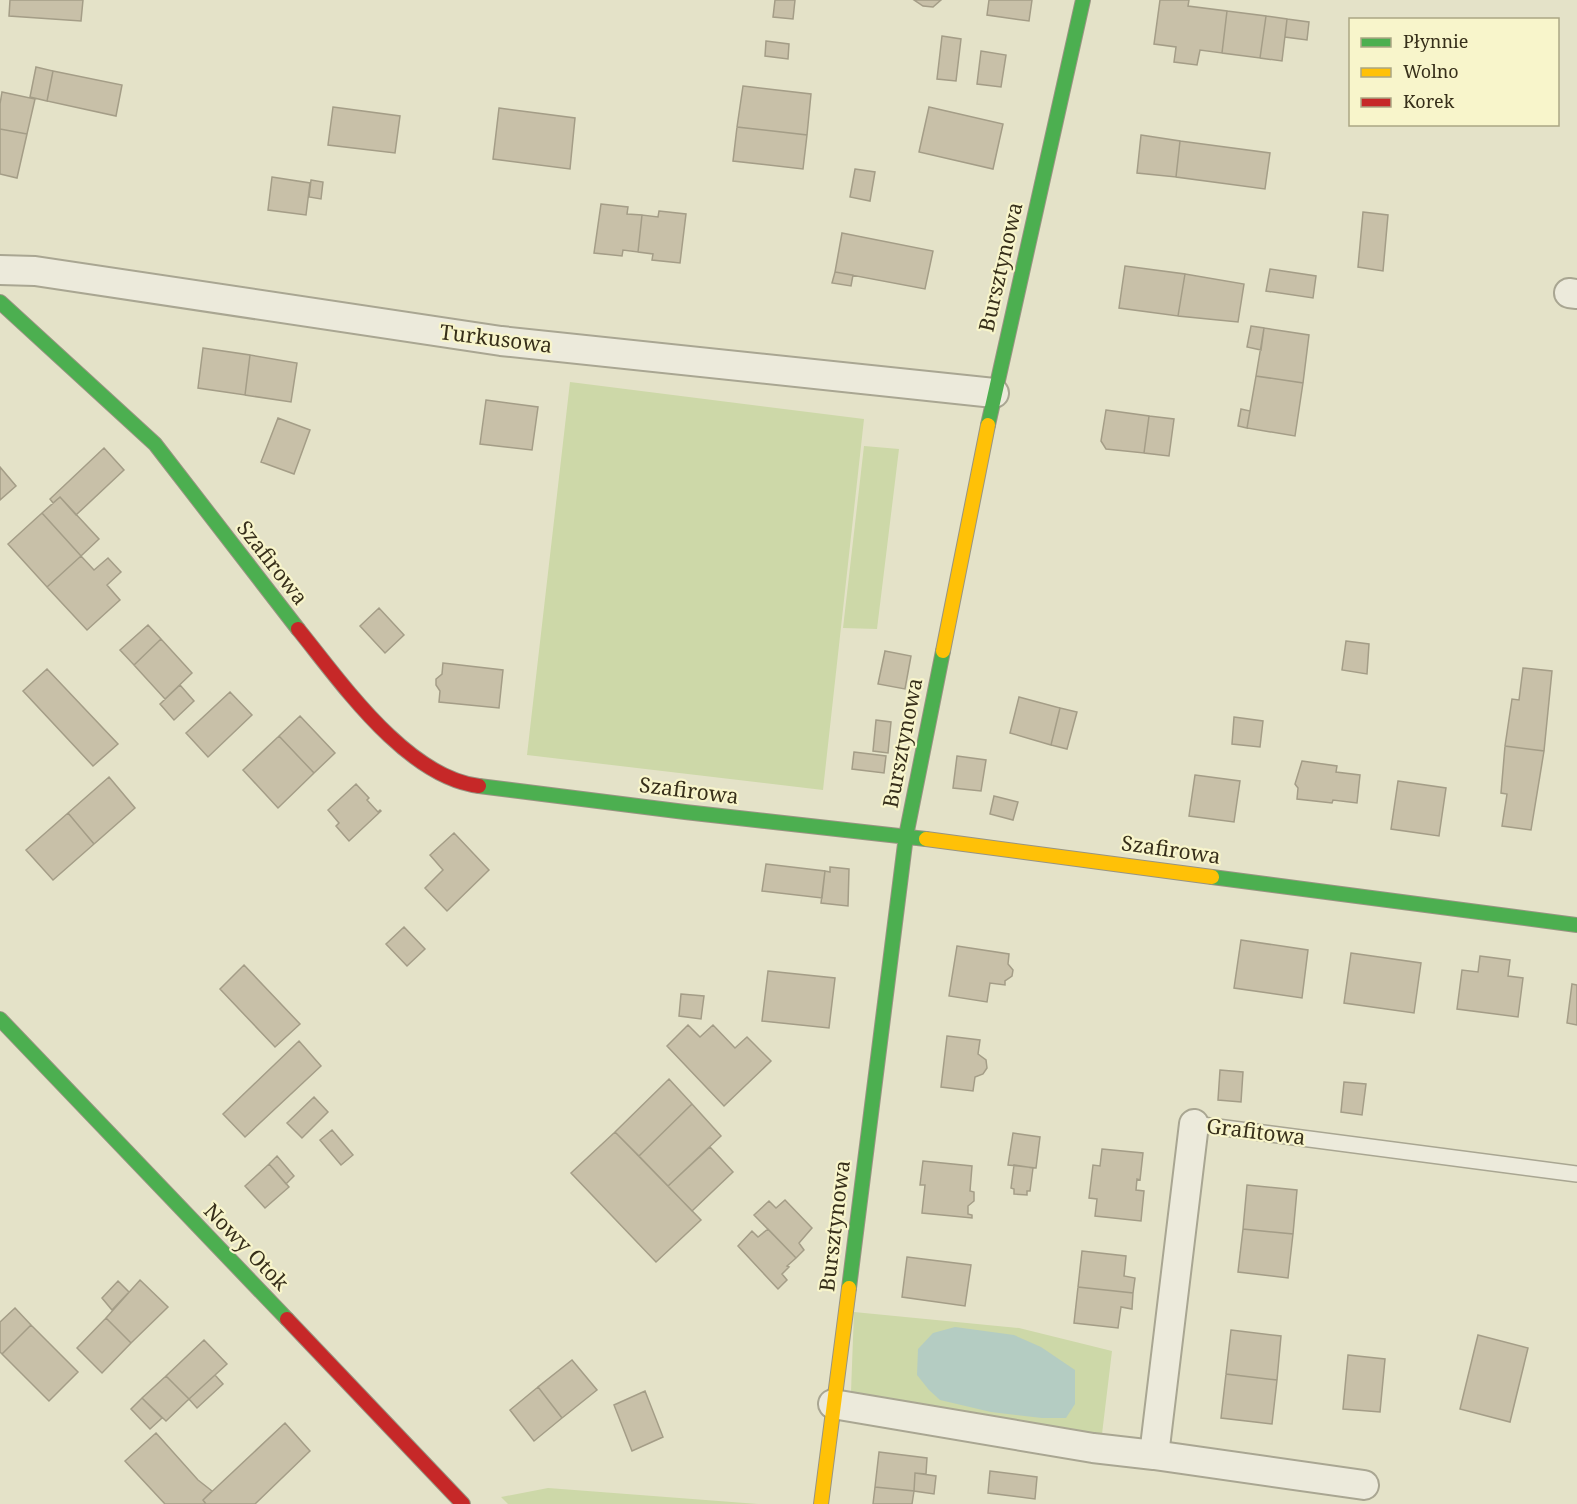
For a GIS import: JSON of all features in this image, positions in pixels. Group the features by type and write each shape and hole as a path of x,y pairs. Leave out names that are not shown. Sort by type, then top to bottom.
{"street":[{"name":"Bursztynowa","path":"821,1504 906,836 994,393 1083,0"},
{"name":"Turkusowa","path":"0,270 34,271 501,341 994,393"},
{"name":"Szafirowa","path":"0,302 155,444 261,583 375,723 423,763 463,784 685,812 906,836 1577,925"},
{"name":"Nowy Otok","path":"0,1019 462,1504"},
{"name":"Grafitowa","path":"1154,1455 1194,1124"},
{"path":"834,1404 1093,1448 1364,1485"}],"lane":[{"name":"Grafitowa","path":"1194,1124 1577,1174"}],"green space":[{"path":"570,382 864,419 823,790 527,755"},
{"path":"864,446 899,449 877,629 843,628"},
{"path":"854,1312 1019,1328 1112,1351 1102,1434 851,1392"},
{"path":"548,1488 758,1504 508,1504 501,1497"}],"shaded area":[{"path":"955,1327 1014,1335 1041,1347 1075,1370 1075,1404 1066,1418 1042,1418 991,1412 940,1400 917,1375 918,1349 933,1333"}],"building":[{"path":"10,0 83,0 81,21 9,16"},
{"path":"775,0 795,0 793,19 773,17"},
{"path":"914,0 941,0 933,7 923,6"},
{"path":"989,0 1032,0 1029,21 987,15"},
{"path":"1160,0 1189,0 1188,6 1227,11 1222,53 1200,50 1197,65 1174,62 1176,47 1154,44"},
{"path":"1227,11 1266,16 1260,58 1222,53"},
{"path":"1266,16 1287,19 1282,61 1260,58"},
{"path":"1287,19 1309,22 1307,40 1285,37"},
{"path":"942,36 961,39 956,81 937,79"},
{"path":"766,41 789,44 788,59 765,56"},
{"path":"981,51 1006,55 1001,87 977,84"},
{"path":"36,67 53,71 47,101 30,97"},
{"path":"53,71 122,85 116,116 47,101"},
{"path":"743,86 811,94 807,135 737,127"},
{"path":"2,92 35,99 27,134 0,129"},
{"path":"333,107 400,116 395,153 328,145"},
{"path":"929,107 1003,124 993,169 919,152"},
{"path":"499,108 575,118 570,169 493,159"},
{"path":"737,127 807,135 803,169 733,161"},
{"path":"0,129 27,134 17,178 0,174"},
{"path":"1141,135 1180,141 1176,177 1137,173"},
{"path":"1180,141 1270,153 1265,189 1176,177"},
{"path":"855,169 875,172 870,201 850,197"},
{"path":"272,177 310,183 306,215 268,210"},
{"path":"311,180 323,182 321,199 309,197"},
{"path":"601,204 628,207 627,214 642,215 638,252 623,250 622,256 594,253"},
{"path":"659,211 686,214 680,263 652,260 653,254 638,252 642,215 658,217"},
{"path":"1363,212 1388,215 1383,271 1358,267"},
{"path":"842,233 933,251 925,289 835,272"},
{"path":"1125,266 1185,274 1178,316 1119,308"},
{"path":"1270,269 1316,276 1313,298 1266,291"},
{"path":"835,272 853,275 851,286 832,283"},
{"path":"1185,274 1244,284 1238,322 1178,316"},
{"path":"1251,326 1264,328 1261,350 1247,347"},
{"path":"1264,328 1309,335 1303,383 1256,376"},
{"path":"203,348 250,355 245,395 198,388"},
{"path":"250,355 297,363 291,402 245,395"},
{"path":"1256,376 1303,383 1295,436 1247,428"},
{"path":"486,400 538,407 532,450 480,444"},
{"path":"1241,409 1250,411 1247,428 1238,426"},
{"path":"1106,410 1149,416 1144,453 1106,449 1101,441"},
{"path":"1149,416 1174,419 1169,456 1144,453"},
{"path":"278,418 310,430 294,474 261,462"},
{"path":"104,448 124,470 76,515 60,497 53,503 50,499"},
{"path":"0,467 16,486 0,500"},
{"path":"60,497 99,539 81,556 42,513"},
{"path":"42,513 81,556 47,587 8,544"},
{"path":"81,556 94,570 108,558 121,572 107,585 120,600 87,630 47,587"},
{"path":"379,608 404,635 385,653 360,626"},
{"path":"148,625 161,639 134,665 120,650"},
{"path":"161,639 192,673 165,699 134,665"},
{"path":"1346,641 1369,644 1367,674 1342,670"},
{"path":"885,651 911,656 905,689 878,684"},
{"path":"443,663 503,670 499,708 439,702 440,691 436,685 436,679 442,674"},
{"path":"1523,668 1552,671 1544,751 1505,746 1512,699 1519,700"},
{"path":"47,669 118,744 93,766 23,691"},
{"path":"180,685 194,701 174,720 160,704"},
{"path":"230,692 252,715 208,757 186,733"},
{"path":"1019,697 1060,708 1051,745 1010,733"},
{"path":"1060,708 1077,712 1067,749 1051,745"},
{"path":"300,716 335,753 314,773 279,736"},
{"path":"1234,717 1263,721 1260,747 1232,744"},
{"path":"876,720 891,722 888,753 873,751"},
{"path":"279,736 314,773 278,808 243,770"},
{"path":"1505,746 1544,751 1531,830 1502,826 1507,794 1501,793"},
{"path":"854,752 886,756 884,773 852,769"},
{"path":"957,756 986,760 981,791 953,788"},
{"path":"1302,761 1337,766 1336,772 1360,775 1357,803 1297,799 1298,788 1295,784"},
{"path":"1195,775 1240,781 1234,822 1189,816"},
{"path":"109,777 135,808 94,844 68,813"},
{"path":"1398,781 1446,788 1439,836 1391,829"},
{"path":"356,784 378,812 381,811 349,841 336,826 339,823 328,810"},
{"path":"994,796 1018,802 1013,820 990,814"},
{"path":"68,813 94,844 53,880 26,850"},
{"path":"454,833 489,870 447,911 425,888 443,870 430,855"},
{"path":"766,864 825,871 822,898 762,891"},
{"path":"830,867 849,869 848,906 821,903 825,871 830,872"},
{"path":"404,927 425,949 407,966 386,944"},
{"path":"1241,940 1308,950 1302,998 1234,988"},
{"path":"957,946 1009,954 1008,964 1013,970 1012,976 1005,981 1005,985 990,983 987,1002 949,996"},
{"path":"1351,953 1421,963 1414,1013 1344,1003"},
{"path":"1480,956 1510,960 1508,976 1523,978 1518,1017 1457,1009 1462,970 1478,972"},
{"path":"244,965 300,1024 275,1047 220,989"},
{"path":"768,971 835,978 829,1028 762,1021"},
{"path":"1572,984 1577,985 1577,1025 1567,1023"},
{"path":"681,994 704,996 701,1019 679,1016"},
{"path":"688,1025 700,1037 713,1025 735,1048 747,1037 771,1061 724,1106 667,1046"},
{"path":"947,1036 980,1040 978,1054 986,1060 987,1068 983,1074 975,1077 973,1091 941,1087"},
{"path":"299,1041 321,1066 245,1137 223,1114"},
{"path":"1220,1070 1243,1072 1241,1102 1218,1100"},
{"path":"669,1079 692,1104 639,1156 615,1132"},
{"path":"1344,1082 1366,1084 1362,1115 1341,1112"},
{"path":"314,1097 328,1112 302,1138 287,1123"},
{"path":"692,1104 721,1136 668,1186 639,1156"},
{"path":"332,1130 353,1155 341,1165 320,1140"},
{"path":"615,1132 701,1220 656,1262 571,1173"},
{"path":"1013,1133 1040,1137 1036,1168 1008,1165"},
{"path":"710,1147 733,1172 692,1211 668,1186"},
{"path":"1102,1149 1143,1153 1140,1180 1137,1179 1136,1190 1144,1191 1141,1221 1095,1216 1097,1199 1089,1198 1093,1165 1100,1166"},
{"path":"277,1156 294,1176 286,1184 269,1164"},
{"path":"923,1161 972,1166 970,1191 974,1192 974,1201 968,1206 968,1214 972,1215 972,1218 922,1213 925,1185 920,1185"},
{"path":"269,1164 289,1187 265,1208 245,1186"},
{"path":"1014,1165 1033,1168 1030,1191 1027,1191 1027,1195 1014,1194 1014,1189 1011,1188"},
{"path":"1247,1185 1297,1190 1293,1234 1243,1229"},
{"path":"785,1200 812,1228 799,1243 804,1250 796,1258 754,1215 769,1201 776,1208"},
{"path":"768,1229 796,1258 782,1274 787,1280 778,1289 738,1246 752,1231 758,1237"},
{"path":"1243,1229 1293,1234 1288,1278 1238,1272"},
{"path":"1082,1251 1126,1256 1124,1276 1135,1278 1133,1293 1078,1287"},
{"path":"907,1257 971,1265 965,1306 902,1297"},
{"path":"140,1280 168,1307 131,1343 106,1318"},
{"path":"118,1281 129,1292 112,1310 102,1298"},
{"path":"1078,1287 1133,1293 1132,1309 1121,1307 1118,1328 1074,1323"},
{"path":"15,1308 31,1325 2,1354 0,1352 0,1322"},
{"path":"106,1318 131,1343 102,1373 77,1348"},
{"path":"31,1325 78,1372 49,1401 2,1354"},
{"path":"1231,1330 1281,1336 1277,1380 1226,1374"},
{"path":"1478,1335 1528,1348 1510,1422 1460,1409"},
{"path":"204,1340 227,1364 189,1399 166,1376"},
{"path":"1348,1355 1385,1359 1380,1412 1343,1409"},
{"path":"572,1360 597,1390 562,1418 538,1387"},
{"path":"1226,1374 1277,1380 1272,1424 1221,1418"},
{"path":"215,1375 223,1384 197,1408 189,1399"},
{"path":"166,1376 189,1399 166,1421 142,1398"},
{"path":"538,1387 562,1418 534,1441 510,1410"},
{"path":"645,1391 663,1437 632,1451 614,1405"},
{"path":"142,1398 162,1418 150,1429 131,1409"},
{"path":"285,1423 310,1451 255,1504 206,1504 203,1500"},
{"path":"156,1433 198,1480 212,1491 203,1500 206,1504 165,1504 125,1461"},
{"path":"879,1452 927,1458 926,1474 915,1473 914,1491 875,1487"},
{"path":"990,1471 1037,1477 1035,1499 988,1493"},
{"path":"915,1473 936,1476 934,1494 914,1491"},
{"path":"875,1487 914,1491 912,1504 873,1504"}],"traffic: fast":[{"path":"988,425 1083,0"},
{"path":"0,302 155,444 298,629"},
{"path":"849,1288 906,836 943,651"},
{"path":"479,786 926,839"},
{"path":"1212,877 1577,925"},
{"path":"0,1019 287,1319"}],"traffic: slow":[{"path":"943,651 988,425"},
{"path":"926,839 1212,877"},
{"path":"821,1504 849,1288"}],"traffic: jam":[{"path":"298,629 355,700 401,746 426,765 452,779 479,786"},
{"path":"287,1319 463,1504"}]}
